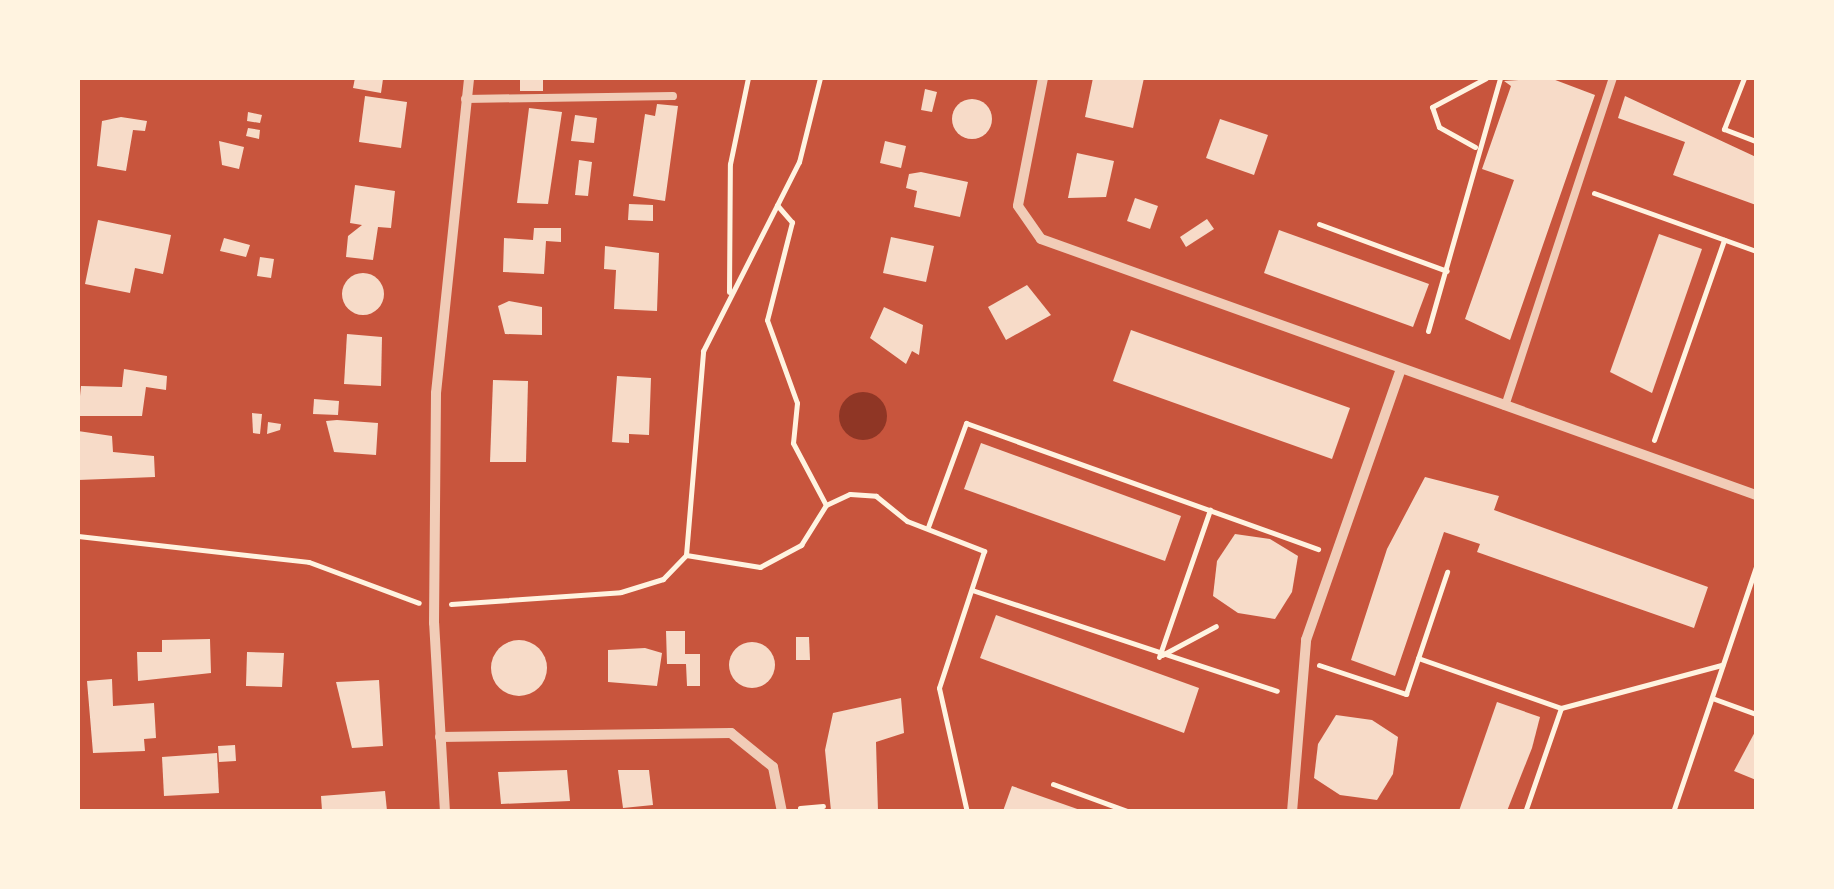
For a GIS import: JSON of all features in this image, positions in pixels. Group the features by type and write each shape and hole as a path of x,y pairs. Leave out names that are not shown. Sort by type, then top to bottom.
{"street":[{"path":"445,812 440,737 436,393 468,78"},
{"path":"1043,78 1018,206 1035,235 1756,496"},
{"path":"1292,812 1302,658 1401,369"},
{"path":"440,737 731,733 772,767 782,812"}],"lane":[{"path":"1505,406 1612,78"},
{"path":"465,99 673,96"}],"path":[{"path":"729,295 730,164 748,78"},
{"path":"455,604 622,592 663,579 686,555 703,351 799,162 820,78"},
{"path":"1475,147 1439,127 1432,107 1486,78"},
{"path":"1428,331 1470,207 1475,147 1500,78"},
{"path":"1756,80 1746,78 1724,130 1756,141"},
{"path":"1577,187 1756,252"},
{"path":"776,205 792,222 768,320 797,404 793,443 826,505"},
{"path":"1319,224 1448,272"},
{"path":"1648,457 1724,240"},
{"path":"927,528 966,423 1335,554"},
{"path":"686,555 760,567 801,544 826,505 876,496 927,528 984,550 939,688 966,812"},
{"path":"1159,656 1210,510"},
{"path":"78,536 309,562 422,604"},
{"path":"1673,812 1756,567"},
{"path":"1302,658 1406,694 1447,572"},
{"path":"972,590 1159,656 1277,691"},
{"path":"1159,656 1216,626"},
{"path":"1418,658 1561,708 1723,664"},
{"path":"1712,698 1756,714"},
{"path":"1525,812 1561,708"},
{"path":"1053,784 1130,812"}],"shaded area":[{"path":"863,392 880,399 887,416 880,433 863,440 846,433 839,416 846,399"}],"building":[{"path":"355,78 383,79 381,93 353,88"},
{"path":"520,78 543,78 543,91 520,91"},
{"path":"1093,78 1144,78 1133,128 1085,117"},
{"path":"1550,78 1595,95 1510,340 1465,319 1514,180 1482,169 1511,86 1504,81"},
{"path":"925,89 937,92 932,112 921,110"},
{"path":"365,96 407,102 401,148 359,142"},
{"path":"1625,96 1756,157 1756,205 1673,175 1685,142 1618,118"},
{"path":"972,99 986,105 992,119 986,133 972,139 958,133 952,119 958,105"},
{"path":"657,104 678,106 665,201 633,196 645,114 655,116"},
{"path":"529,108 562,112 548,204 517,203"},
{"path":"248,112 262,115 260,123 247,121"},
{"path":"575,115 597,118 594,143 571,141"},
{"path":"121,117 147,121 145,131 133,130 126,171 97,166 102,121"},
{"path":"1220,119 1268,135 1254,175 1206,158"},
{"path":"248,128 260,130 259,139 246,136"},
{"path":"219,141 244,147 239,169 222,165"},
{"path":"885,141 906,146 901,168 880,163"},
{"path":"1077,153 1114,161 1106,197 1068,198"},
{"path":"579,160 592,162 588,196 575,195"},
{"path":"921,172 968,182 960,217 914,207 917,191 906,188 909,174"},
{"path":"355,185 395,191 391,228 378,227 373,260 346,257 348,236 362,225 350,223"},
{"path":"1135,198 1158,206 1150,229 1127,221"},
{"path":"629,204 653,205 653,221 628,220"},
{"path":"1207,219 1214,229 1186,247 1180,237"},
{"path":"98,220 171,235 163,274 135,268 130,293 85,284"},
{"path":"534,228 561,228 561,242 546,241 544,274 503,272 504,238 533,240"},
{"path":"1279,230 1429,284 1413,327 1264,273"},
{"path":"1659,234 1702,249 1652,393 1610,372"},
{"path":"891,237 934,246 926,282 883,273"},
{"path":"224,238 250,245 246,257 220,251"},
{"path":"605,246 659,253 657,311 614,309 616,270 604,269"},
{"path":"260,257 274,259 271,278 257,276"},
{"path":"363,273 378,279 384,294 378,309 363,315 348,309 342,294 348,279"},
{"path":"1027,285 1051,315 1006,340 988,307"},
{"path":"509,301 542,307 542,335 505,334 498,306"},
{"path":"884,307 923,325 919,355 912,351 906,364 870,338"},
{"path":"1131,330 1350,408 1332,459 1113,381"},
{"path":"347,334 382,337 381,386 344,384"},
{"path":"124,369 167,376 166,390 146,387 142,416 78,416 81,386 122,387"},
{"path":"617,376 651,378 649,435 629,434 629,443 612,442"},
{"path":"493,380 528,381 526,462 490,462"},
{"path":"314,399 339,401 338,415 313,414"},
{"path":"252,413 262,414 260,434 253,433"},
{"path":"326,421 378,423 376,455 334,452"},
{"path":"268,422 281,424 280,430 267,434"},
{"path":"78,431 112,436 113,452 154,456 155,477 78,480"},
{"path":"981,443 1181,516 1165,561 964,489"},
{"path":"1425,477 1499,496 1494,510 1708,587 1694,628 1477,552 1480,544 1444,532 1395,676 1351,660 1387,549"},
{"path":"1235,534 1270,539 1298,556 1292,592 1275,619 1238,613 1213,596 1217,561"},
{"path":"996,615 1199,688 1184,733 980,658"},
{"path":"666,631 685,631 685,654 700,654 700,686 687,686 686,664 667,664"},
{"path":"796,637 809,637 810,660 796,660"},
{"path":"210,639 211,673 138,681 137,652 162,652 162,640"},
{"path":"519,640 539,648 547,668 539,688 519,696 499,688 491,668 499,648"},
{"path":"752,642 768,649 775,665 768,681 752,688 736,681 729,665 736,649"},
{"path":"645,648 662,653 657,686 608,682 608,650"},
{"path":"247,652 284,653 282,687 246,686"},
{"path":"112,679 113,706 154,703 156,738 144,739 145,751 93,753 87,681"},
{"path":"379,680 383,746 352,748 336,682"},
{"path":"901,698 904,733 876,742 878,811 831,811 825,750 833,713"},
{"path":"1497,702 1540,717 1532,748 1507,811 1459,811"},
{"path":"1336,715 1372,720 1398,737 1393,774 1377,800 1340,795 1314,778 1318,744"},
{"path":"1756,730 1756,780 1734,771"},
{"path":"235,745 236,761 219,762 218,746"},
{"path":"217,753 219,793 164,796 162,757"},
{"path":"567,770 570,801 501,804 498,772"},
{"path":"618,770 649,770 653,805 623,808"},
{"path":"1012,786 1083,811 1003,811"},
{"path":"385,791 387,811 322,811 321,796"}]}
